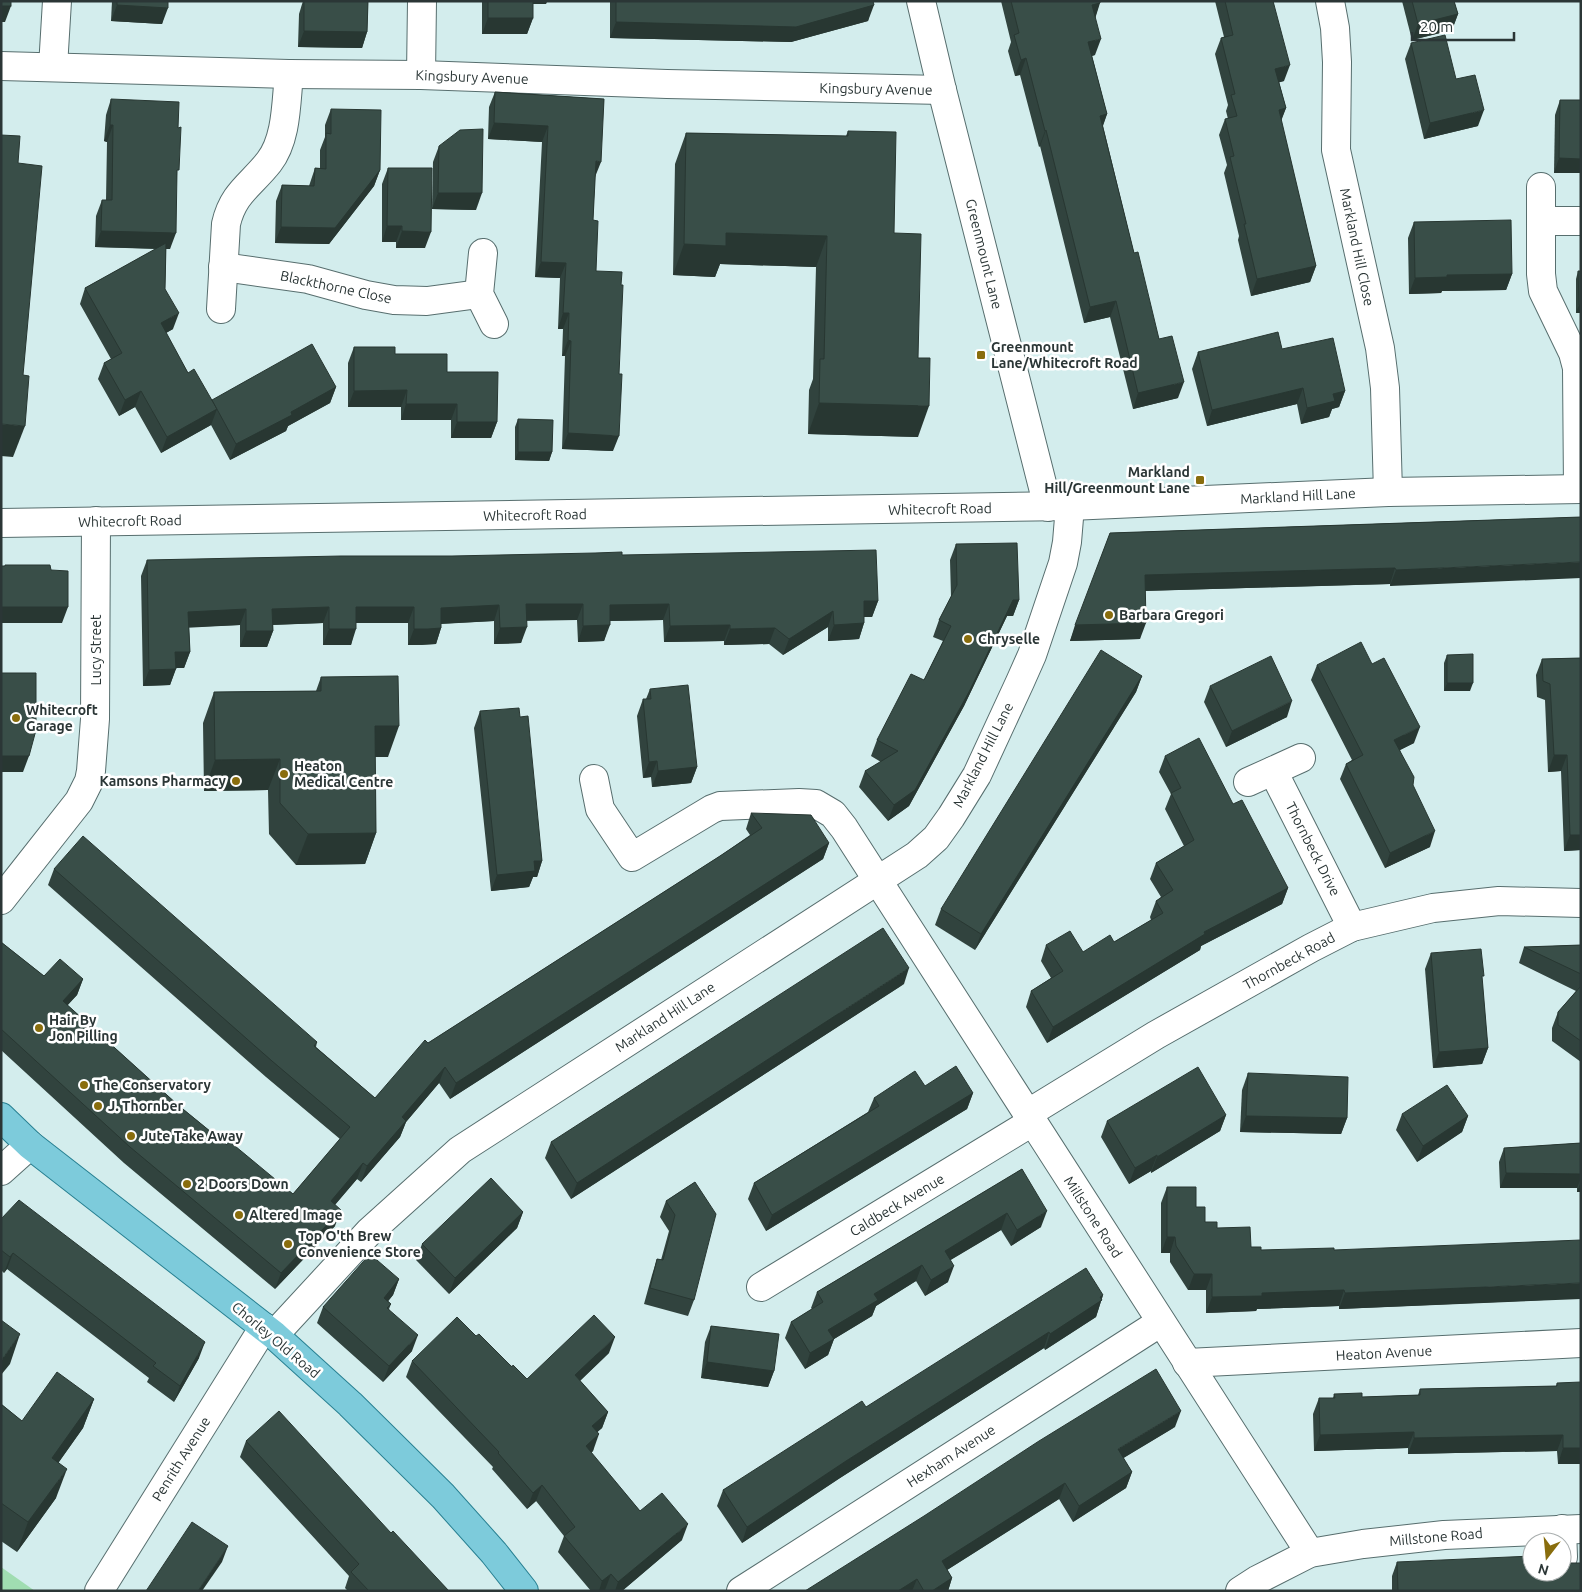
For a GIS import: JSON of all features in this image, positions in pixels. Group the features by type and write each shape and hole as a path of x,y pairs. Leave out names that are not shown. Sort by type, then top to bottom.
{"main road":[{"name":"Chorley Old Road","path":"1,1117 30,1145 269,1331 350,1404 443,1496 494,1553 524,1591"}],"street":[{"path":"54,67 57,1"},
{"path":"421,75 422,1"},
{"name":"Greenmount Lane","path":"921,1 942,90 1059,507"},
{"name":"Markland Hill Close","path":"1330,1 1335,28 1337,62 1336,150 1380,348 1385,388 1388,492"},
{"name":"Kingsbury Avenue","path":"1,66 289,74 421,75 657,84 942,90"},
{"path":"220,308 228,212 234,200 270,162 277,148 285,116 289,74"},
{"path":"1541,187 1541,274 1543,291 1573,353 1577,368 1580,489"},
{"path":"1541,221 1581,221"},
{"path":"483,253 478,294 494,324"},
{"name":"Blackthorne Close","path":"223,267 308,278 366,295 394,300 426,301 478,294"},
{"name":"Markland Hill Lane","path":"269,1331 368,1232 460,1150 917,855 936,838 951,818 977,775 1032,655 1057,585 1067,542 1059,507 1388,492 1580,489"},
{"name":"Whitecroft Road","path":"1,523 1059,507"},
{"name":"Lucy Street","path":"1,900 79,801 90,776 94,750 95,719 96,521"},
{"path":"1248,782 1301,758"},
{"name":"Thornbeck Drive","path":"1273,771 1352,927"},
{"name":"Millstone Road","path":"594,780 600,809 632,857 720,806 816,804 833,814 844,828 1310,1553"},
{"name":"Thornbeck Road","path":"1030,1118 1156,1035 1352,927 1434,908 1499,901 1581,903"},
{"name":"Caldbeck Avenue","path":"761,1287 1030,1118"},
{"path":"1,1171 30,1145"},
{"name":"Hexham Avenue","path":"741,1591 1161,1322"},
{"name":"Penrith Avenue","path":"99,1591 269,1331"},
{"name":"Heaton Avenue","path":"1187,1363 1581,1343"},
{"name":"Millstone Road","path":"1240,1591 1310,1553 1372,1542 1444,1534 1571,1529"}],"green space":[{"path":"1,1567 35,1591 1,1591"}],"building":[{"path":"1,1 11,1 11,6 1,6"},
{"path":"117,1 168,1 168,8 117,5"},
{"path":"304,1 368,1 367,32 304,31"},
{"path":"488,1 533,1 533,18 488,18"},
{"path":"616,1 873,1 874,5 796,27 616,22"},
{"path":"1011,1 1100,1 1100,3 1092,5 1101,39 1088,42 1107,114 1100,116 1134,253 1138,252 1159,339 1172,336 1184,382 1138,393 1116,301 1090,307 1026,58 1021,60 1014,35 1019,33"},
{"path":"1225,1 1273,1 1290,65 1275,69 1286,108 1279,110 1316,266 1257,279 1230,157 1234,156 1225,119 1237,116 1231,95 1235,94 1221,38 1233,35"},
{"path":"1412,1 1454,1 1458,14 1418,24"},
{"path":"1445,35 1456,79 1475,75 1484,110 1430,123 1411,43"},
{"path":"495,92 604,99 601,162 596,161 593,220 598,221 596,271 622,272 619,374 622,374 619,436 568,433 571,341 568,340 569,313 563,313 566,263 541,262 548,126 494,123"},
{"path":"111,99 179,102 178,128 181,127 179,170 177,170 176,233 101,231 102,200 112,200 113,125 110,125"},
{"path":"1560,100 1581,100 1581,159 1559,158"},
{"path":"331,109 381,110 380,170 335,228 281,227 282,185 314,186 315,168 326,169 326,133 331,134"},
{"path":"483,129 482,193 438,193 439,146 460,130"},
{"path":"848,131 896,132 894,233 921,234 918,358 930,358 929,406 819,403 820,359 824,359 827,236 726,233 726,246 684,244 686,133 848,136"},
{"path":"1,135 20,136 18,163 42,166 23,375 29,376 25,426 1,424"},
{"path":"388,168 432,168 431,232 402,231 402,226 387,226"},
{"path":"1511,220 1512,274 1447,275 1447,277 1415,278 1414,222"},
{"path":"166,243 165,289 179,313 161,323 188,373 194,369 217,409 167,437 141,391 125,400 104,363 122,353 85,288"},
{"path":"1578,271 1581,271 1581,305 1579,305"},
{"path":"1278,332 1282,349 1333,338 1345,391 1333,394 1335,401 1307,408 1303,388 1212,410 1198,352"},
{"path":"312,344 336,387 291,412 292,415 236,444 212,400"},
{"path":"354,347 395,347 395,354 447,354 447,372 498,372 497,422 457,422 457,404 406,404 407,390 354,391"},
{"path":"518,419 553,420 552,452 518,452"},
{"path":"1581,517 1581,562 1396,570 1395,568 1145,575 1146,623 1075,625 1110,533"},
{"path":"1017,543 1019,600 1013,600 970,690 915,790 894,805 865,771 898,751 877,740 911,674 924,680 951,626 939,620 957,585 956,544"},
{"path":"876,550 878,601 864,601 864,623 834,625 833,611 789,639 775,628 730,629 730,625 670,626 669,604 610,605 610,625 583,626 583,604 526,604 527,627 500,628 499,605 441,608 441,628 428,629 414,629 414,607 356,607 356,629 329,629 329,607 272,609 273,631 246,631 246,609 188,612 190,652 175,652 176,669 149,670 147,560 622,552 622,555"},
{"path":"50,565 51,570 68,571 68,607 1,607 1,566"},
{"path":"1361,642 1372,664 1384,658 1420,727 1394,740 1414,777 1413,785 1435,831 1390,853 1346,764 1363,755 1317,665"},
{"path":"1101,650 1142,676 981,934 941,909"},
{"path":"1473,654 1473,683 1447,683 1447,655"},
{"path":"1271,656 1292,701 1232,731 1210,686"},
{"path":"1581,658 1581,835 1570,835 1567,755 1554,755 1550,684 1543,681 1542,659"},
{"name":"Whitecroft Garage","path":"1,673 36,673 36,730 29,756 1,756"},
{"name":"Heaton Medical Centre","path":"398,676 399,726 375,726 376,833 308,834 280,803 280,759 215,760 214,692 321,691 321,677"},
{"path":"688,685 697,767 658,771 657,761 649,762 643,699 651,699 650,689"},
{"path":"519,708 520,717 528,716 542,861 534,861 535,871 497,875 480,711"},
{"path":"1199,738 1233,804 1242,800 1288,888 1204,932 1205,934 1053,1027 1031,991 1063,971 1046,945 1070,931 1083,952 1110,935 1114,942 1163,913 1156,901 1173,890 1156,863 1194,840 1171,793 1181,788 1165,756"},
{"path":"751,813 811,815 829,843 456,1083 445,1067 402,1117 406,1121 367,1166 363,1163 331,1201 341,1210 281,1273 130,1147 1,1029 1,942 44,976 60,959 83,979 63,1001 178,1105 227,1145 229,1141 293,1194 350,1127 54,869 83,836 317,1042 314,1046 375,1098 425,1040 428,1043 762,828"},
{"path":"883,928 909,968 577,1183 551,1142"},
{"path":"1581,945 1581,974 1524,947"},
{"path":"1481,949 1488,1048 1439,1052 1431,953"},
{"path":"1581,986 1581,1041 1558,1025 1558,1012"},
{"path":"956,1066 973,1093 772,1215 754,1183 879,1106 874,1098 915,1071 925,1086"},
{"path":"1198,1067 1226,1115 1157,1157 1157,1155 1135,1168 1107,1121"},
{"path":"1248,1073 1348,1077 1347,1118 1246,1116"},
{"path":"1447,1085 1468,1116 1423,1146 1402,1114"},
{"path":"1581,1143 1581,1174 1506,1173 1504,1148"},
{"path":"1022,1169 1047,1211 1017,1230 1007,1213 945,1251 954,1266 931,1280 922,1265 874,1294 878,1300 828,1330 834,1339 810,1353 791,1322 823,1302 817,1292"},
{"path":"491,1178 523,1212 455,1278 422,1244"},
{"path":"695,1182 716,1214 694,1300 650,1288 657,1259 663,1260 675,1215 666,1201"},
{"path":"1167,1187 1196,1187 1196,1207 1205,1207 1205,1222 1217,1222 1217,1228 1250,1227 1251,1247 1261,1247 1261,1250 1334,1248 1334,1250 1581,1240 1581,1283 1345,1293 1344,1290 1262,1293 1262,1296 1212,1297 1212,1274 1194,1274 1176,1246 1175,1237 1167,1237"},
{"path":"19,1200 205,1342 180,1386 153,1366 156,1363 13,1253 10,1257 1,1250 1,1219"},
{"path":"370,1254 399,1279 384,1298 391,1304 387,1308 418,1335 389,1366 323,1307"},
{"path":"1086,1268 1103,1295 1100,1297 1102,1300 846,1461 747,1527 723,1490 862,1401 866,1407"},
{"path":"594,1315 615,1337 575,1375 608,1412 592,1426 599,1434 586,1446 640,1511 662,1493 688,1524 618,1582 611,1574 602,1581 564,1536 575,1527 542,1485 533,1493 499,1452 412,1361 457,1317 476,1336 479,1334 512,1367 513,1365 527,1379"},
{"path":"1,1320 20,1334 1,1361"},
{"path":"711,1326 779,1334 774,1371 707,1362"},
{"path":"1156,1369 1181,1411 1118,1449 1132,1472 1079,1506 1065,1483 942,1561 952,1578 932,1591 924,1591 917,1579 898,1591 805,1591 1039,1441"},
{"path":"57,1372 94,1399 52,1458 67,1469 28,1522 1,1503 1,1404 22,1421"},
{"path":"1581,1382 1581,1448 1563,1448 1563,1435 1414,1438 1414,1432 1320,1435 1319,1398 1335,1398 1334,1394 1362,1393 1362,1397 1420,1395 1420,1389 1557,1386 1557,1383"},
{"path":"279,1411 391,1533 393,1531 449,1591 369,1591 351,1572 359,1564 246,1441"},
{"path":"192,1522 228,1546 198,1591 146,1591"},
{"path":"1522,1556 1522,1582 1572,1582 1572,1563 1581,1563 1581,1591 1398,1591 1397,1562"}],"place":[{"name":"Greenmount Lane/Whitecroft Road","path":"981,355"},
{"name":"Markland Hill/Greenmount Lane","path":"1200,480"},
{"name":"Barbara Gregori","path":"1109,615"},
{"name":"Chryselle","path":"968,639"},
{"name":"Whitecroft Garage","path":"16,718"},
{"name":"Heaton Medical Centre","path":"284,774"},
{"name":"Kamsons Pharmacy","path":"236,781"},
{"name":"Hair By Jon Pilling","path":"39,1028"},
{"name":"The Conservatory","path":"84,1085"},
{"name":"J. Thornber","path":"98,1106"},
{"name":"Jute Take Away","path":"131,1136"},
{"name":"2 Doors Down","path":"187,1184"},
{"name":"Altered Image","path":"239,1215"},
{"name":"Top O'th Brew Convenience Store","path":"288,1244"}]}
